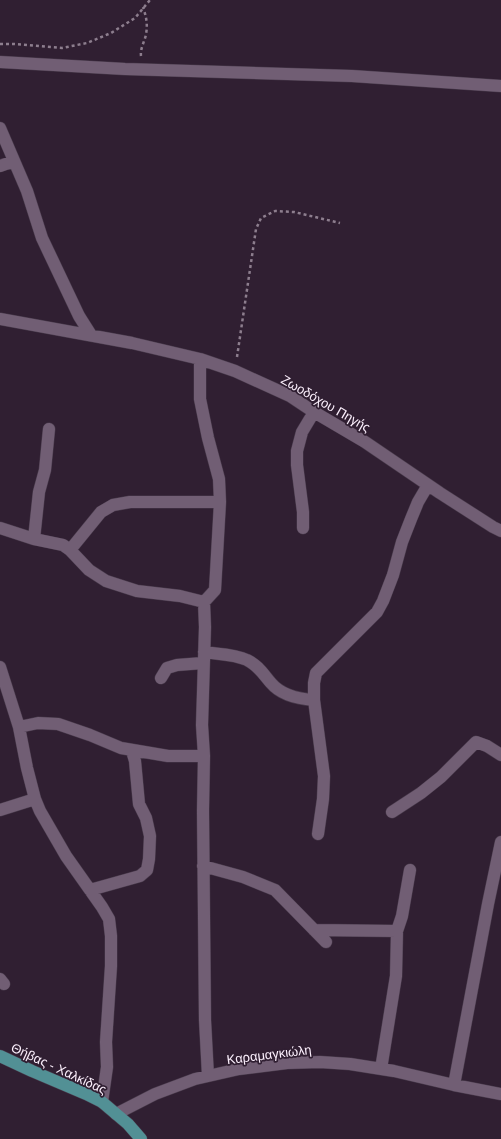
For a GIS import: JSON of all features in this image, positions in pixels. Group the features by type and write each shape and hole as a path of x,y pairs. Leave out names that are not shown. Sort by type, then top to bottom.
{"main road":[{"name":"Θήβας - Χαλκίδας","path":"0,1056 32,1072 102,1102 128,1124 141,1139"}],"street":[{"path":"0,62 125,69 352,76 422,82 501,86"},
{"path":"0,128 27,191 42,238 79,316 91,335"},
{"path":"0,166 14,162"},
{"name":"Ζωοδόχου Πηγής","path":"0,319 132,343 200,359 235,371 290,396 365,442 440,493 501,531"},
{"path":"200,359 200,399 208,438 219,479 220,502 216,590 204,602 202,725 204,756 203,866 205,1020 208,1076"},
{"path":"303,528 303,512 297,465 297,451 302,432 314,412"},
{"path":"34,539 39,492 45,470 49,429"},
{"path":"318,834 323,799 324,776 314,700 314,683 316,673 377,612 393,575 402,542 418,502 428,485"},
{"path":"70,550 101,512 113,505 130,502 220,502"},
{"path":"0,528 34,539 63,546 70,550 89,570 106,581 137,592 180,596 204,602"},
{"path":"162,678 167,668 203,657 246,659 264,673 272,684 281,691 300,699 314,700"},
{"path":"0,667 18,727 35,799 40,811 59,845 109,919 111,936 111,966 106,1042 106,1067 102,1102"},
{"path":"18,727 38,723 58,724 132,751 168,756 204,756"},
{"path":"392,812 421,793 441,777 476,742 487,746 501,755"},
{"path":"90,890 140,876 146,870 149,859 150,836 146,818 139,804 135,761 132,751"},
{"path":"0,810 35,799"},
{"path":"454,1085 486,911 500,856 501,842"},
{"path":"203,866 243,877 275,890 326,942"},
{"path":"381,1069 396,976 397,931 402,916 410,870"},
{"path":"314,930 397,931"},
{"name":"Καραμαγκιώλη","path":"116,1114 156,1094 195,1079 239,1069 287,1063 320,1062 350,1064 394,1071 501,1094"}],"path":[{"path":"0,44 62,48 87,43 111,33 135,18 150,0"},
{"path":"142,69 140,52 148,21 143,7"},
{"path":"235,371 256,228 261,218 275,211 294,212 340,223"}]}
